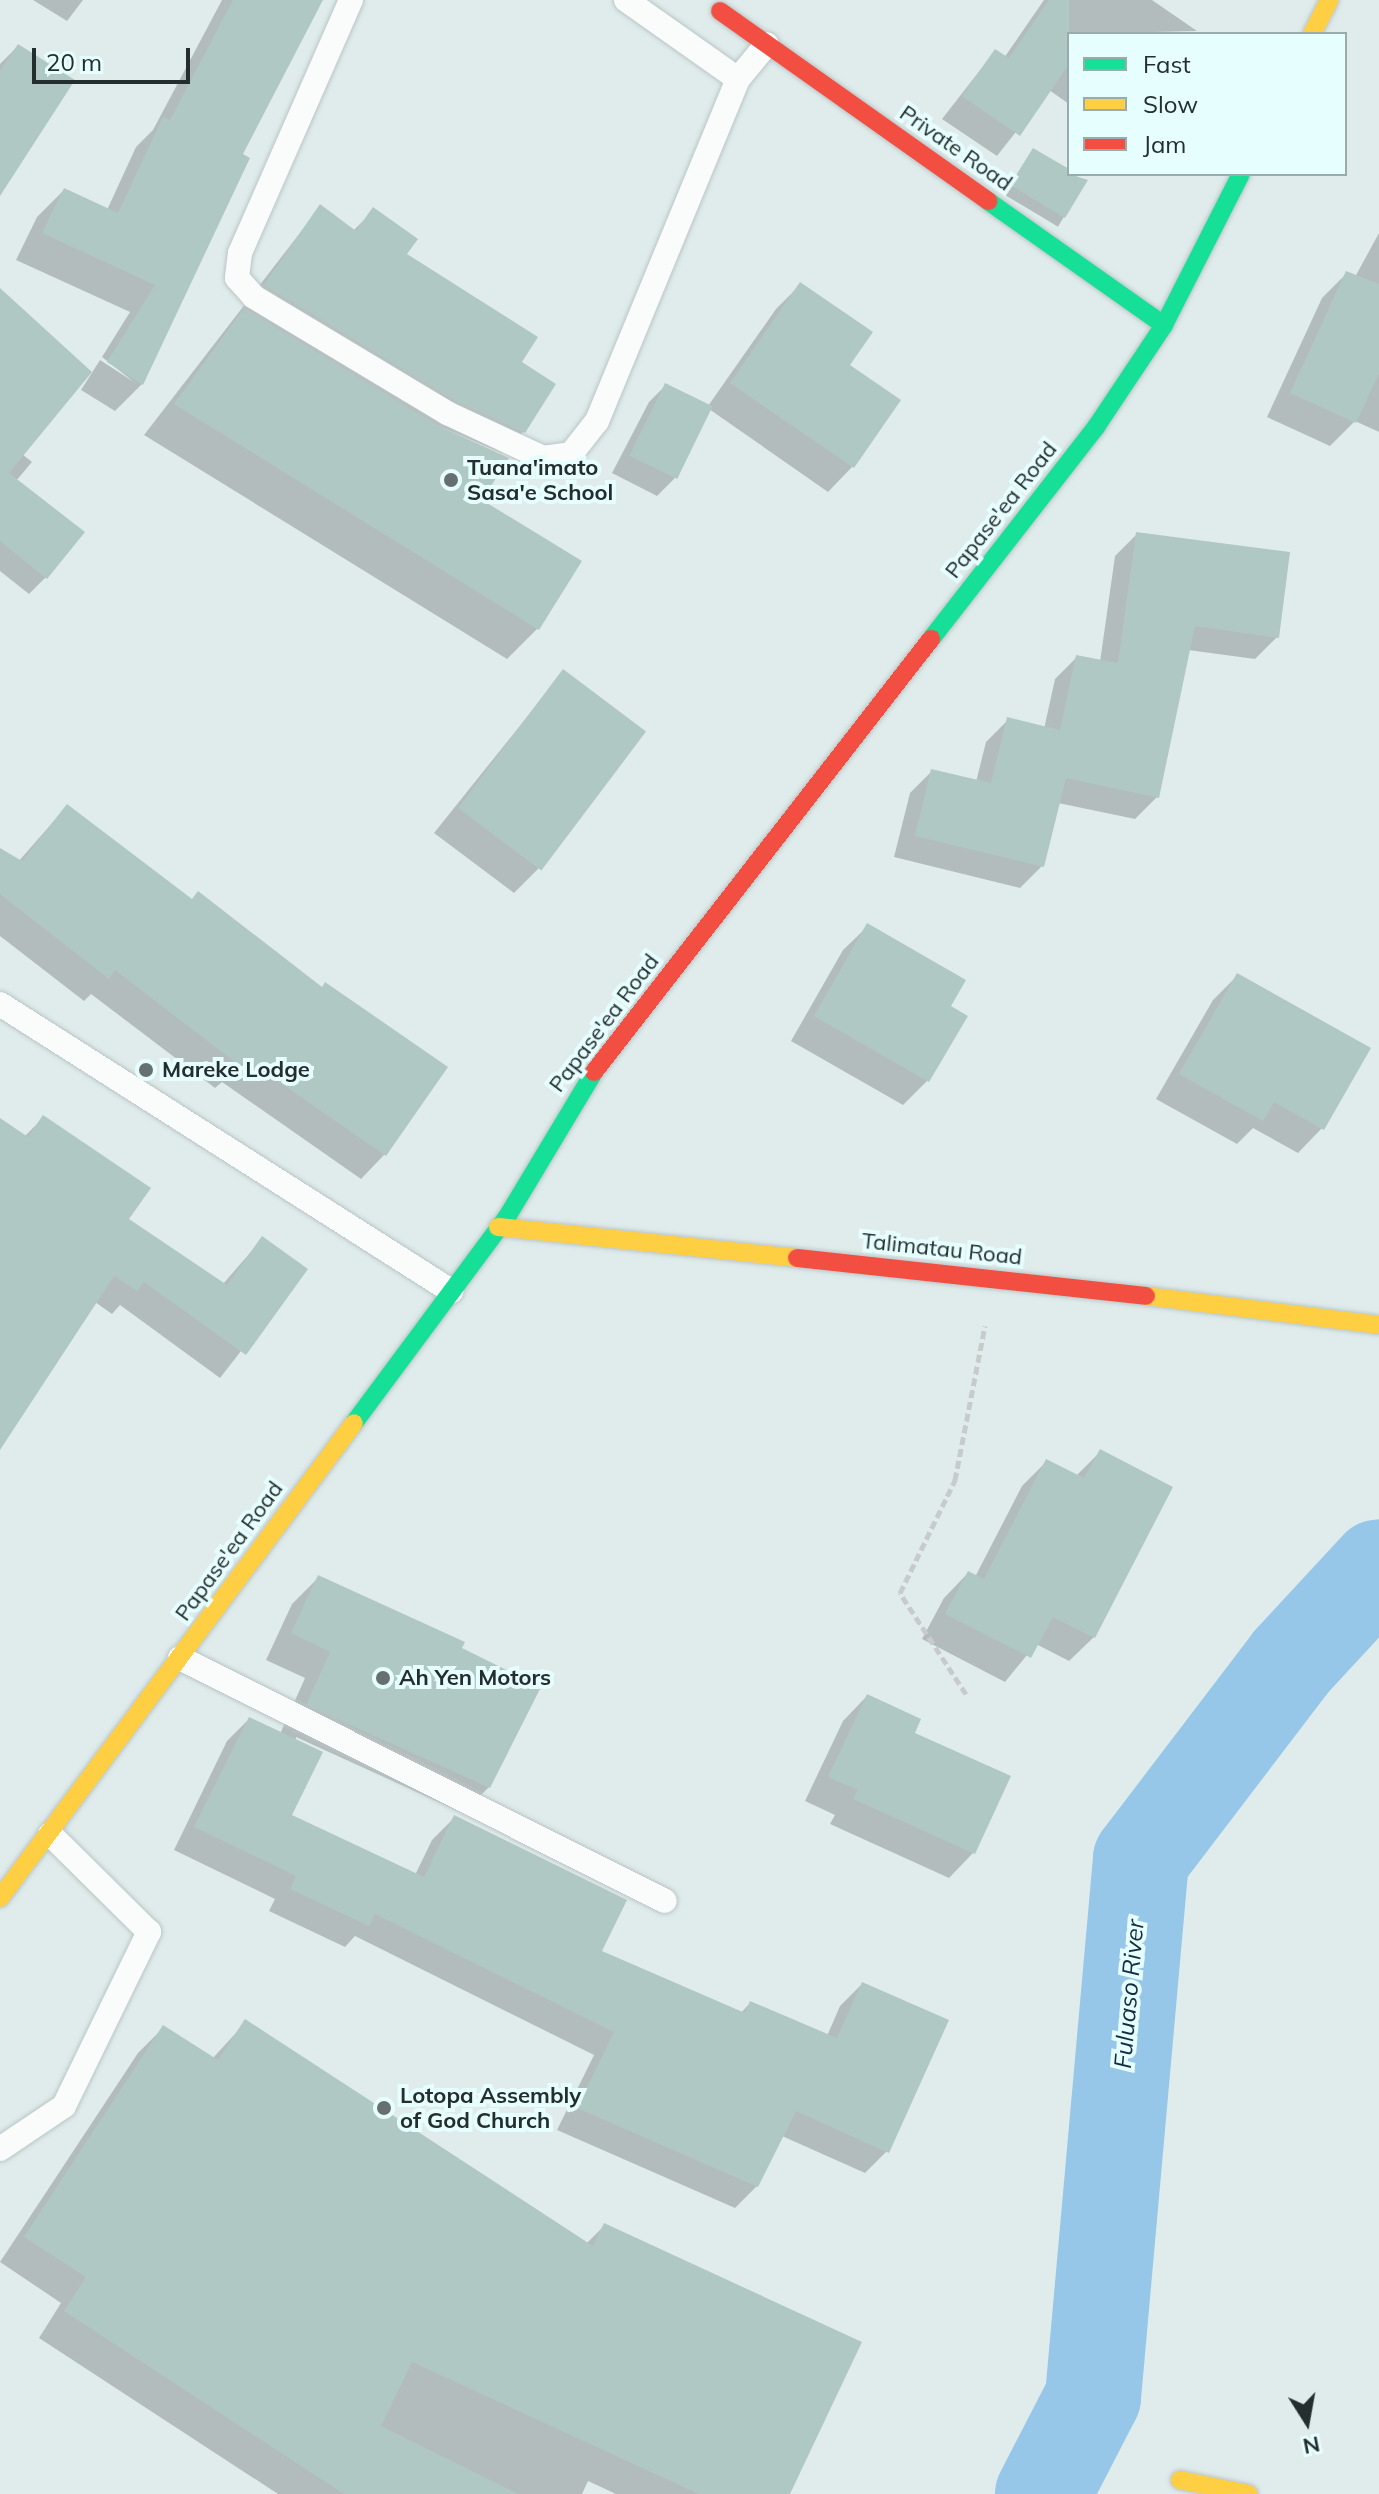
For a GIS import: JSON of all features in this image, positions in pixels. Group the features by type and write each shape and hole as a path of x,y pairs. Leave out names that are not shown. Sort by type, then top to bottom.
{"main road":[{"path":"1313,32 1329,0"},
{"name":"Private Road","path":"720,11 1164,325"},
{"name":"Papase'ea Road","path":"0,1898 498,1227 584,1085 1096,427 1164,325 1240,176"},
{"name":"Talimatau Road","path":"498,1227 995,1278 1379,1325"},
{"path":"1180,2480 1249,2494"}],"lane":[{"path":"351,0 240,253 237,278 254,297 434,406 543,458 571,454 597,421 738,79 767,44"},
{"path":"626,0 738,79"},
{"path":"0,1004 451,1291"},
{"path":"180,1658 665,1901"},
{"path":"0,2149 64,2106 149,1932 50,1834"}],"path":[{"path":"966,1694 900,1593 955,1480 995,1278"}],"building":[{"path":"233,0 323,0 243,154 250,158 143,385 107,362 155,285 42,233 64,188 118,213 163,117 170,120"},
{"path":"1049,0 1069,0 1067,67 1020,136 962,96 995,49 1009,58"},
{"path":"18,44 75,80 0,196 0,71"},
{"path":"1033,148 1067,168 1067,176 1088,180 1065,218 1010,185"},
{"path":"320,204 356,231 373,207 418,239 407,254 538,337 522,362 556,384 525,433 454,400 264,285"},
{"path":"1346,271 1379,284 1379,373 1356,423 1290,393"},
{"path":"800,282 873,332 850,365 901,400 854,468 730,383"},
{"path":"0,288 92,372 9,473 85,532 47,579 0,541"},
{"path":"244,308 439,426 509,458 482,500 582,561 539,630 174,404"},
{"path":"665,383 713,406 677,479 629,456"},
{"path":"1136,532 1290,552 1279,638 1195,626 1159,798 1066,778 1044,867 915,836 931,769 991,783 1007,717 1060,730 1076,655 1118,663"},
{"path":"563,669 646,732 541,871 458,808"},
{"path":"67,804 192,899 198,891 322,987 325,982 448,1067 386,1156 246,1059 240,1066 115,970 109,979 0,894 0,848 22,861"},
{"path":"867,923 966,980 951,1006 968,1016 929,1082 814,1016"},
{"path":"1237,973 1371,1048 1324,1130 1274,1102 1263,1121 1179,1074"},
{"path":"43,1115 151,1188 129,1219 227,1285 262,1236 308,1269 246,1355 144,1282 137,1291 114,1276 0,1450 0,1118 28,1137"},
{"path":"1100,1449 1173,1487 1095,1638 1053,1617 1031,1658 945,1614 968,1571 984,1579 1046,1459 1084,1478"},
{"name":"Ah Yen Motors","path":"318,1575 465,1642 462,1648 541,1687 490,1788 306,1705 330,1652 291,1633"},
{"path":"867,1694 921,1719 915,1733 1011,1776 975,1854 853,1799 858,1790 828,1777"},
{"path":"249,1717 323,1752 292,1815 424,1877 454,1815 627,1900 602,1951 745,2013 750,2001 837,2038 862,1982 949,2020 889,2153 796,2111 758,2187 577,2108 614,2032 375,1914 369,1926 290,1889 296,1876 194,1827"},
{"path":"245,2019 593,2246 604,2223 862,2342 790,2494 699,2494 412,2362 381,2426 518,2494 344,2494 64,2311 86,2277 24,2237 163,2025 218,2060"}],"waterway":[{"name":"Fuluaso River","path":"1043,2494 1093,2397 1141,1859 1291,1662 1379,1567"}],"traffic: fast":[{"path":"931,639 1096,427 1164,325 1240,176"},
{"path":"988,201 1164,325"},
{"path":"354,1423 507,1217 594,1072"}],"traffic: slow":[{"path":"1313,32 1329,0"},
{"path":"498,1227 797,1258"},
{"path":"1146,1296 1379,1325"},
{"path":"0,1898 354,1423"},
{"path":"1180,2480 1249,2494"}],"traffic: jam":[{"path":"720,11 988,201"},
{"path":"594,1072 931,639"},
{"path":"797,1258 1146,1296"}],"place":[{"name":"Tuana'imato Sasa'e School","path":"451,480"},
{"name":"Mareke Lodge","path":"146,1070"},
{"name":"Ah Yen Motors","path":"383,1678"},
{"name":"Lotopa Assembly of God Church","path":"384,2108"}]}
